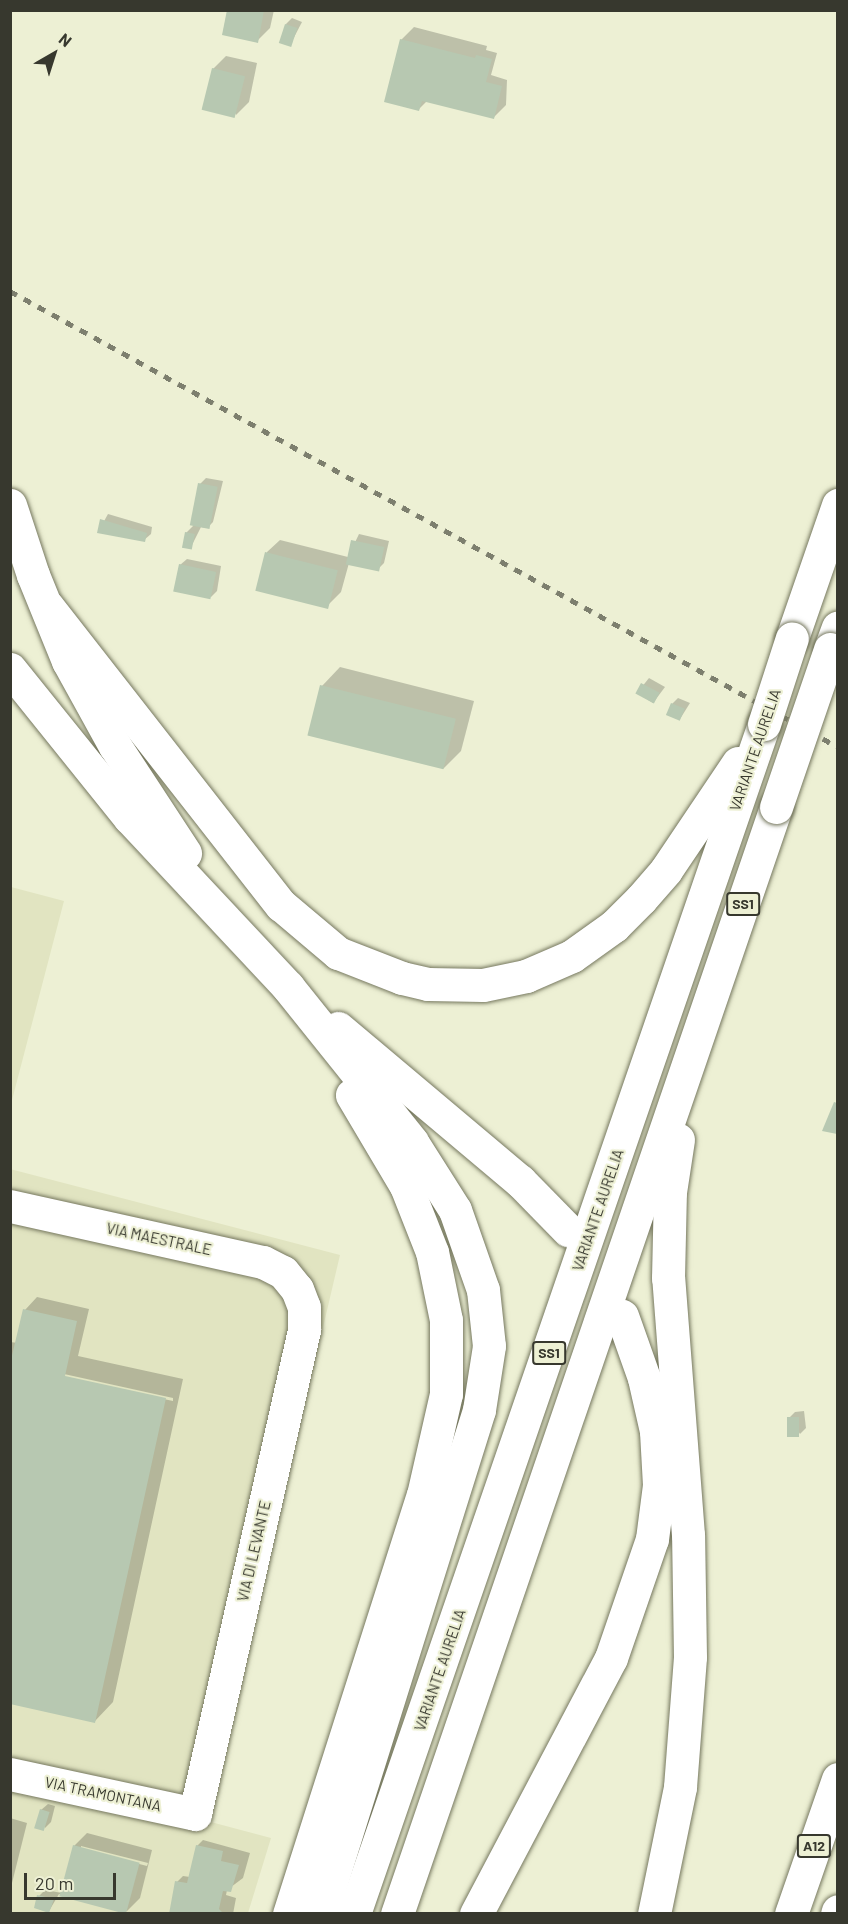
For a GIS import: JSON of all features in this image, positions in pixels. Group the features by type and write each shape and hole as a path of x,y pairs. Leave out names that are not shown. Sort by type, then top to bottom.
{"main road":[{"path":"10,504 68,661 115,746 229,920"},
{"name":"VARIANTE AURELIA","path":"354,1914 732,789 764,724 837,505"},
{"path":"46,606 281,905 329,947 361,965 402,978 428,984 483,985 526,976 572,956 614,926 641,899 732,789"},
{"name":"SS1","path":"397,1914 834,638"},
{"path":"10,669 130,818 229,920 288,987 412,1142 446,1193 478,1271 486,1306 489,1346 474,1428 321,1914"},
{"path":"288,987 436,1108 520,1181 568,1230"},
{"path":"288,987 393,1163 415,1207 437,1270 448,1355 443,1415 428,1478 289,1914"},
{"path":"654,1914 680,1787 690,1657 688,1535 668,1278 668,1224 675,1155 710,1000"},
{"name":"VIA MAESTRALE","path":"10,1206 263,1262 282,1272 297,1289"},
{"name":"VIA DI LEVANTE","path":"195,1814 304,1330 304,1308 297,1289"},
{"path":"476,1914 611,1658 647,1558 657,1515 658,1451 644,1378 622,1316"},
{"name":"VIA TRAMONTANA","path":"10,1774 195,1814"},
{"name":"A12","path":"791,1914 837,1779"}],"shaded area":[{"path":"10,887 64,901 11,1104"},
{"path":"10,1169 340,1255 207,1821 271,1838 248,1913 11,1913"}],"building":[{"path":"227,10 264,10 258,43 222,35"},
{"path":"285,24 297,28 291,47 279,43"},
{"path":"400,39 475,58 476,55 492,59 486,82 502,86 494,119 422,101 419,111 384,102"},
{"path":"212,68 245,76 235,118 202,110"},
{"path":"198,483 218,487 209,529 190,525"},
{"path":"100,519 147,533 145,542 97,533"},
{"path":"185,532 195,534 192,550 182,548"},
{"path":"351,540 384,547 379,572 346,564"},
{"path":"265,552 338,570 328,609 255,591"},
{"path":"179,564 216,572 210,599 173,591"},
{"path":"641,683 660,693 654,703 635,694"},
{"path":"320,685 456,719 443,769 307,735"},
{"path":"671,703 685,709 680,721 666,715"},
{"path":"834,1102 837,1103 837,1134 822,1131"},
{"path":"23,1309 77,1321 65,1376 166,1398 95,1723 10,1704 10,1364"},
{"path":"787,1417 799,1417 799,1437 787,1437"},
{"path":"40,1809 50,1812 44,1831 34,1828"},
{"path":"73,1845 140,1863 126,1914 59,1896"},
{"path":"196,1845 223,1851 221,1861 239,1865 231,1892 223,1891 219,1909 224,1914 169,1914 175,1881 187,1883"},
{"path":"37,1895 54,1899 49,1913 34,1908"}],"railway":[{"path":"10,291 838,747"}]}
